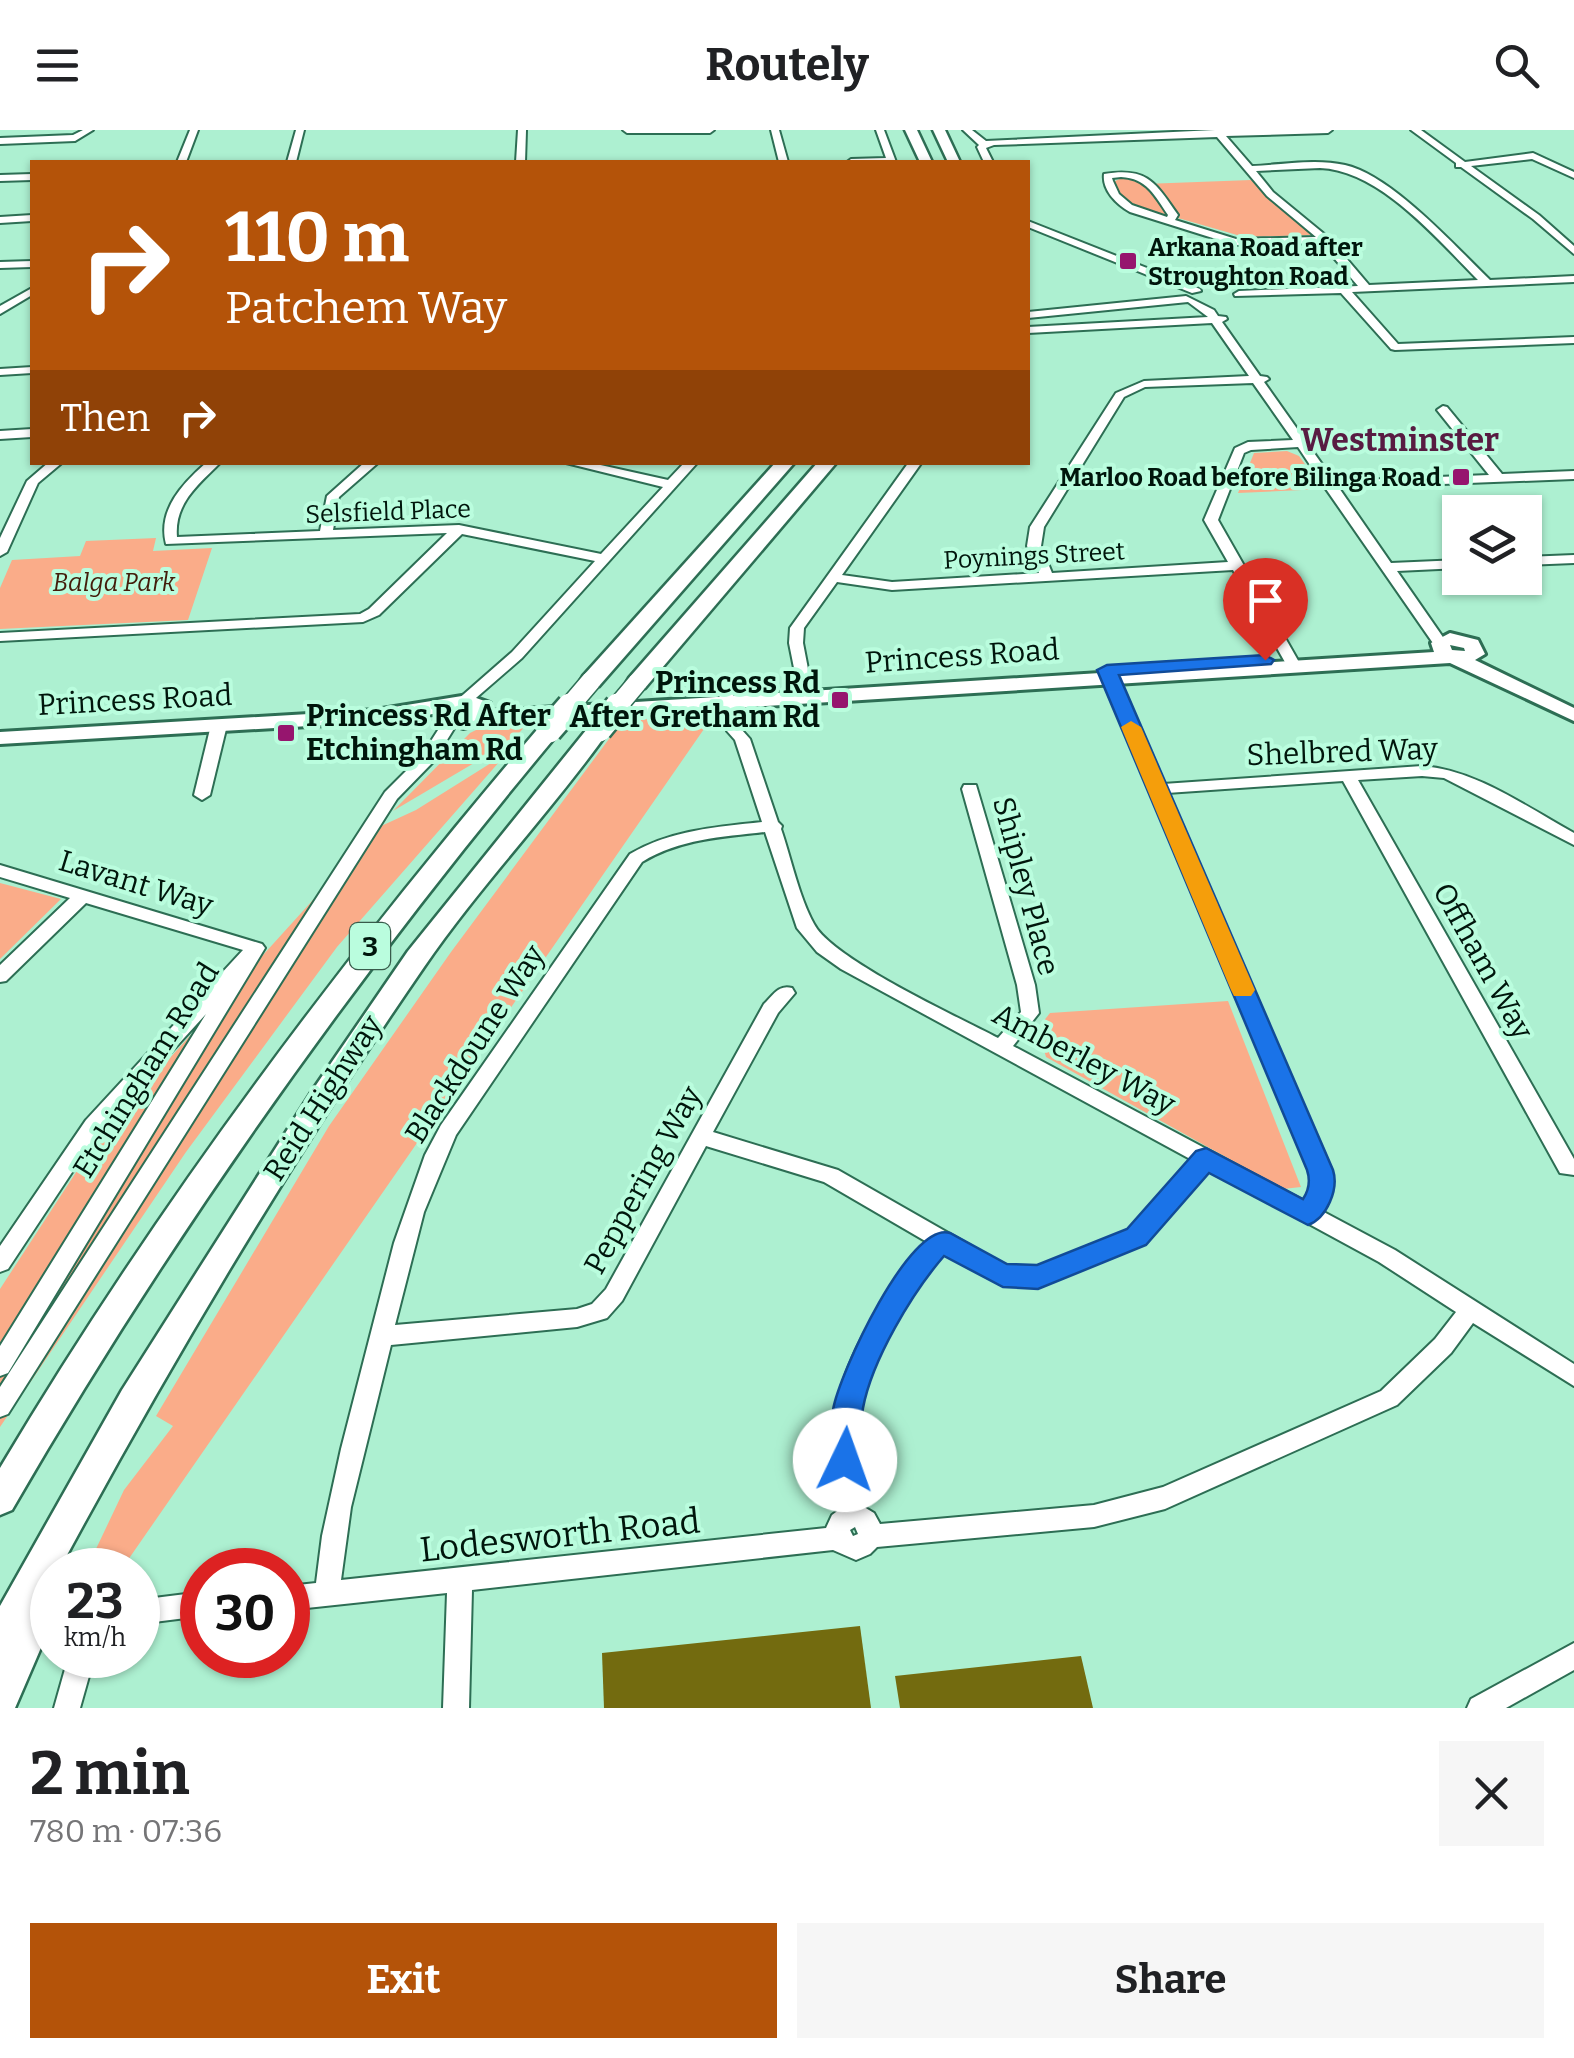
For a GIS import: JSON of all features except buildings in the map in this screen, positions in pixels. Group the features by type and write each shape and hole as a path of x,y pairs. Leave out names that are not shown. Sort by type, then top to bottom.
{"highway":[{"path":"912,130 925,160"},
{"path":"939,130 953,160"},
{"name":"Reid Highway","path":"0,1499 266,1085 374,940 591,681 783,465"},
{"name":"Reid Highway","path":"0,1642 134,1400 290,1147 418,956 599,729 825,465"},
{"path":"68,1548 134,1400"},
{"path":"0,1491 25,1455"},
{"path":"0,1699 30,1632"}],"main road":[{"path":"1448,648 1471,644 1543,699"},
{"path":"1448,648 1574,715"},
{"name":"Princess Road","path":"0,741 1108,674 1448,648"}],"street":[{"path":"0,141 76,138 90,130"},
{"path":"182,160 194,130"},
{"path":"292,160 300,130"},
{"path":"521,160 522,130"},
{"path":"627,130 710,130"},
{"path":"775,130 783,160"},
{"path":"880,130 891,160"},
{"path":"969,130 980,143 984,160"},
{"path":"980,143 1072,135 1328,130"},
{"path":"1418,130 1574,251"},
{"path":"1219,133 1270,194 1325,240 1366,288"},
{"path":"1459,165 1533,156 1574,175"},
{"path":"1250,170 1334,166 1354,170 1431,226 1487,283"},
{"path":"1169,221 1173,215 1147,178 1136,174 1107,176 1107,183 1125,206 1169,221 1235,242 1325,240"},
{"path":"0,178 30,177"},
{"path":"0,219 30,217"},
{"path":"1030,227 1149,274 1188,296 1220,321"},
{"path":"0,265 30,264"},
{"path":"1239,294 1574,279"},
{"path":"1344,290 1395,347 1574,340"},
{"path":"0,310 30,292"},
{"path":"1030,315 1209,295 1208,301 1220,321 1388,567 1438,623 1448,648"},
{"path":"1030,330 1220,321"},
{"path":"0,372 30,370"},
{"path":"1047,577 1034,546 1037,526 1120,395 1144,384 1260,379"},
{"path":"1443,410 1499,479"},
{"path":"0,434 30,433"},
{"path":"1291,662 1211,520 1239,451 1248,446 1304,443"},
{"path":"0,552 33,481 54,465"},
{"name":"Selsfield Place","path":"212,465 182,491 171,540 459,529 604,558"},
{"path":"326,535 333,496 370,465"},
{"path":"582,465 672,485"},
{"name":"Etchingham Road","path":"0,1407 391,796 433,764 467,712 504,679 518,655 689,465"},
{"path":"805,692 796,643 798,628 914,465"},
{"path":"1334,488 1574,475"},
{"path":"0,637 363,618 374,612 459,529"},
{"path":"1542,560 1574,559"},
{"path":"1388,567 1442,565"},
{"name":"Poynings Street","path":"834,578 892,586 1238,566"},
{"path":"1108,674 1320,1170 1322,1188 1308,1214"},
{"name":"Amberley Way","path":"732,697 735,731 742,738 774,826 797,905 806,928 823,948 1387,1256 1574,1376"},
{"path":"202,795 218,727"},
{"name":"Shelbred Way","path":"1156,789 1422,771 1447,773 1574,840"},
{"name":"Offham Way","path":"1348,776 1568,1167 1574,1167"},
{"name":"Shipley Place","path":"970,788 1026,986 1030,1013 1000,1048"},
{"name":"Blackdoune Way","path":"328,1595 334,1528 382,1336 439,1145 636,858 651,847 671,841 774,826"},
{"name":"Lavant Way","path":"0,872 256,948"},
{"path":"0,976 84,895"},
{"name":"Etchingham Road","path":"0,1263 92,1125 256,948"},
{"name":"Etchingham Road","path":"0,1366 256,948"},
{"name":"Peppering Way","path":"382,1336 577,1318 598,1311 614,1296 770,1009 786,993"},
{"path":"703,1137 832,1176 1003,1275 1038,1277 1136,1237 1206,1159"},
{"path":"846,1527 844,1439 848,1407 879,1330 912,1274 940,1241"},
{"name":"Lodesworth Road","path":"310,1596 460,1582 846,1527 853,1548 864,1545 870,1536 1094,1516 1165,1498 1390,1398 1443,1346 1470,1309"},
{"name":"Amberley Way","path":"1511,1337 1574,1392"},
{"path":"456,1708 460,1582"},
{"path":"1480,1708 1574,1656"},
{"path":"66,1708 75,1678"}],"green space":[{"path":"1126,176 1144,184 1251,180 1314,235 1244,237 1126,203 1113,182"},
{"path":"1287,451 1299,456 1323,489 1238,493 1254,453"},
{"name":"Balga Park","path":"156,538 153,551 212,548 188,620 0,629 0,588 12,560 80,556 86,541"},
{"path":"713,716 136,1548 96,1548 124,1490 173,1426 156,1416 329,1126 451,952 623,720"},
{"path":"492,722 527,724 513,740 393,811 470,733"},
{"path":"507,753 337,947 186,1152 0,1427 0,1289 101,1134 379,827 416,810"},
{"path":"0,883 61,899 0,959"},
{"path":"1228,1001 1301,1187 1283,1189 1046,1057 1038,1028 1050,1013"}],"slow traffic":[{"path":"1131,727 1243,990"}],"place":[{"name":"Arkana Road after Stroughton Road","path":"1128,261"},
{"name":"Marloo Road before Bilinga Road","path":"1461,477"},
{"name":"Princess Rd After Gretham Rd","path":"840,700"},
{"name":"Princess Rd After Etchingham Rd","path":"286,733"}],"district":[{"name":"Westminster","path":"1400,440"}],"route":[{"path":"845,1460 848,1407 879,1330 912,1274 940,1241 1003,1275 1038,1277 1136,1237 1206,1159 1308,1214 1318,1197 1323,1178 1320,1170 1107,670 1265,660"}]}
